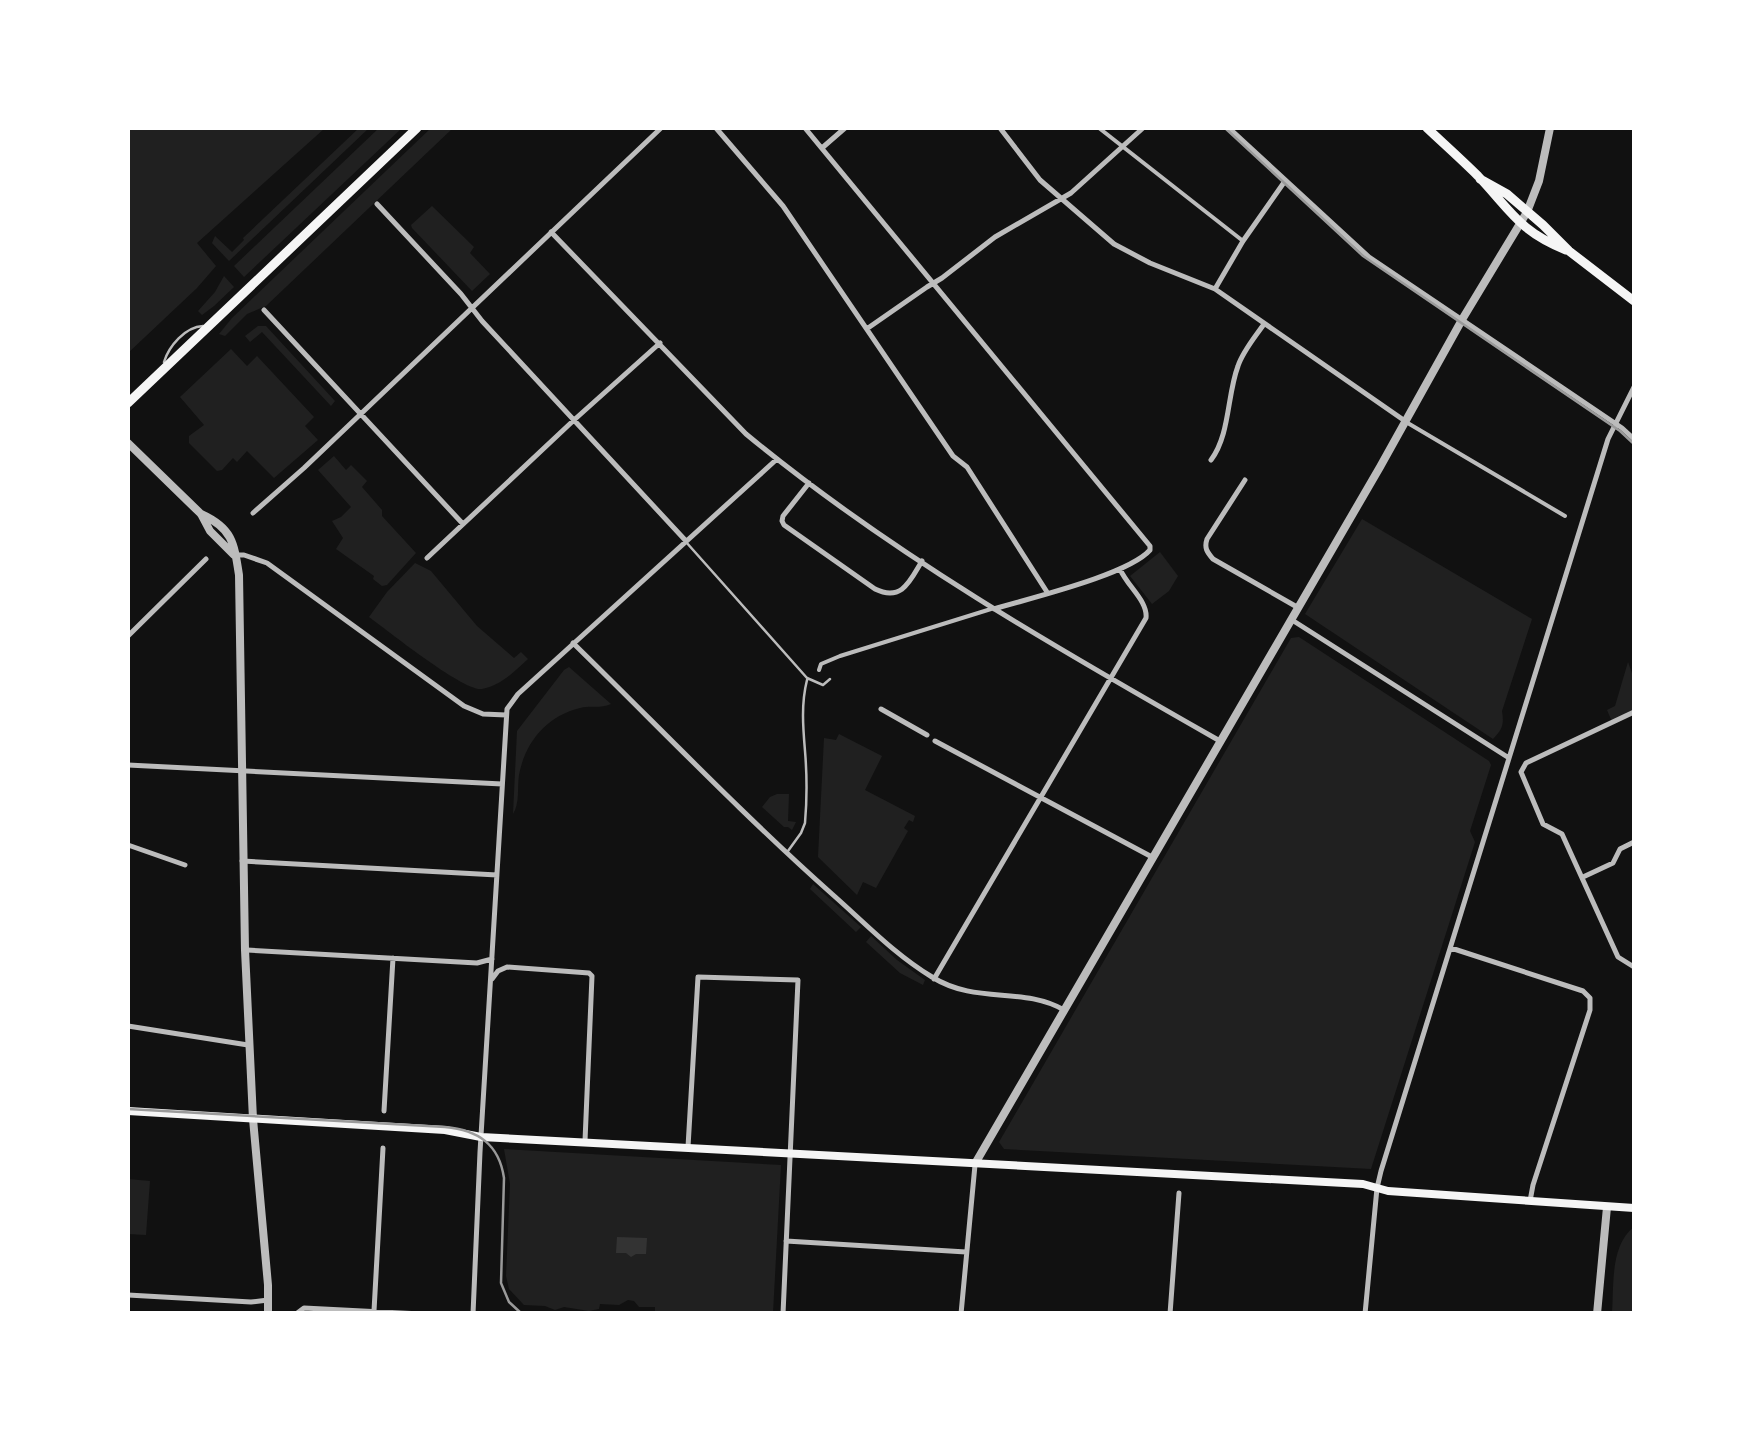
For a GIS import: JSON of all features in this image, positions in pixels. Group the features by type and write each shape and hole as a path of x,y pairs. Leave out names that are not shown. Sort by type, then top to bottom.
{"main road":[{"path":"128,403 417,128"},
{"path":"1427,128 1520,224 1536,237 1569,252"},
{"path":"1480,179 1507,194 1569,252 1632,296"},
{"path":"128,1111 446,1130 481,1136 1363,1184 1388,1191 1634,1208"}],"street":[{"path":"253,513 662,128"},
{"path":"716,128 783,206 953,456 967,466 1047,593"},
{"path":"805,128 1147,540 1150,550 1120,570 840,656 821,664 819,670"},
{"path":"822,148 845,128"},
{"path":"1000,128 1040,180 1114,244 1150,264 1215,289 1405,421 1565,516"},
{"path":"1099,128 1244,241"},
{"path":"868,329 1010,227 1062,198 1143,128"},
{"path":"1229,128 1362,252 1634,439"},
{"path":"961,1314 976,1162 1527,212 1539,181 1550,128"},
{"path":"1215,289 1284,180"},
{"path":"377,204 686,541"},
{"path":"551,232 746,434 776,459 994,609 1220,741"},
{"path":"264,310 463,525"},
{"path":"1210,460 1220,439 1236,368 1264,324"},
{"path":"428,558 660,343"},
{"path":"1365,1314 1377,1188 1614,424 1634,386"},
{"path":"128,443 201,514 225,528 240,583 245,950 268,1314"},
{"path":"473,1314 506,715 513,699 776,459"},
{"path":"1245,480 1208,539 1206,552 1297,607"},
{"path":"809,484 783,516 784,525 875,589 891,594 901,591 922,561"},
{"path":"235,556 244,555 267,564 464,706 483,714 506,715"},
{"path":"128,636 206,558"},
{"path":"934,978 1148,612 1120,570"},
{"path":"1290,620 1509,758"},
{"path":"573,643 890,948 934,978 964,992 1032,998 1064,1010"},
{"path":"882,709 926,736"},
{"path":"1634,712 1522,766 1521,777 1541,820 1562,834 1618,957 1634,967"},
{"path":"935,741 1152,857"},
{"path":"128,764 502,784"},
{"path":"1583,877 1613,863 1620,849 1634,842"},
{"path":"128,845 185,865"},
{"path":"242,860 498,875"},
{"path":"1450,948 1582,990 1590,998 1590,1010 1532,1184 1530,1201"},
{"path":"245,950 477,964 492,959"},
{"path":"384,1111 392,958"},
{"path":"490,982 508,967 592,976 585,1142"},
{"path":"688,1147 698,977 798,980 784,1314"},
{"path":"128,1026 249,1046"},
{"path":"374,1312 383,1148"},
{"path":"1170,1314 1179,1193"},
{"path":"1598,1314 1607,1207"},
{"path":"786,1241 966,1252"},
{"path":"128,1295 268,1300"},
{"path":"297,1312 304,1308 421,1314"}],"lane":[{"path":"686,541 807,678 822,684 830,679"},
{"path":"787,852 805,823 806,754 802,727 807,678"}],"shaded area":[{"path":"128,128 325,128 197,243 216,266 128,353"},
{"path":"359,128 369,128 229,261 212,243 215,236 232,252"},
{"path":"379,128 402,128 244,277 234,266"},
{"path":"431,128 453,128 266,306 247,314 225,336 219,334 232,318"},
{"path":"432,206 474,247 470,253 490,274 472,291 412,228"},
{"path":"224,276 234,287 202,315 198,311"},
{"path":"258,326 266,326 335,401 331,406 262,332 250,342 245,336"},
{"path":"231,349 247,366 257,356 314,417 305,426 318,440 274,478 247,451 237,462 233,458 217,471 189,443 189,436 204,425 180,397"},
{"path":"334,456 346,470 351,465 367,481 362,487 416,553 387,585 382,586 336,549 343,538 332,521 351,507 318,470"},
{"path":"1362,519 1532,619 1502,711 1502,726 1493,739 1305,614"},
{"path":"1160,552 1178,576 1169,591 1152,604 1130,576"},
{"path":"415,563 431,571 477,626 514,658 521,652 528,659 495,685 473,687 443,671 369,617"},
{"path":"1299,637 1491,765 1470,831 1475,842 1371,1169 1004,1149 999,1142 1291,638"},
{"path":"1628,662 1634,679 1634,712 1613,724 1607,710 1615,706"},
{"path":"569,667 611,704 568,712 539,732 522,763 513,814 517,731"},
{"path":"839,734 882,756 865,790 915,816 904,828 908,831 876,888 863,882 857,895 818,857 824,738 836,740"},
{"path":"777,794 789,794 788,821 796,822 792,830 762,807"},
{"path":"813,884 861,927 856,932 810,889"},
{"path":"871,936 925,980 923,985 900,973 866,942"},
{"path":"504,1149 781,1165 773,1313 655,1312 655,1307 639,1307 628,1300 619,1305 600,1304 599,1309 589,1311 524,1305 509,1289 506,1276 510,1184"},
{"path":"128,1179 150,1181 146,1235 128,1234"},
{"path":"1634,1227 1634,1313 1612,1313 1617,1255"},
{"path":"617,1237 647,1238 646,1254 631,1257 616,1253"}],"tram line":[{"path":"1225,128 1363,256 1634,444"},
{"path":"128,1109 445,1127 477,1135 492,1148 501,1166 501,1283 509,1302 522,1314"}]}
